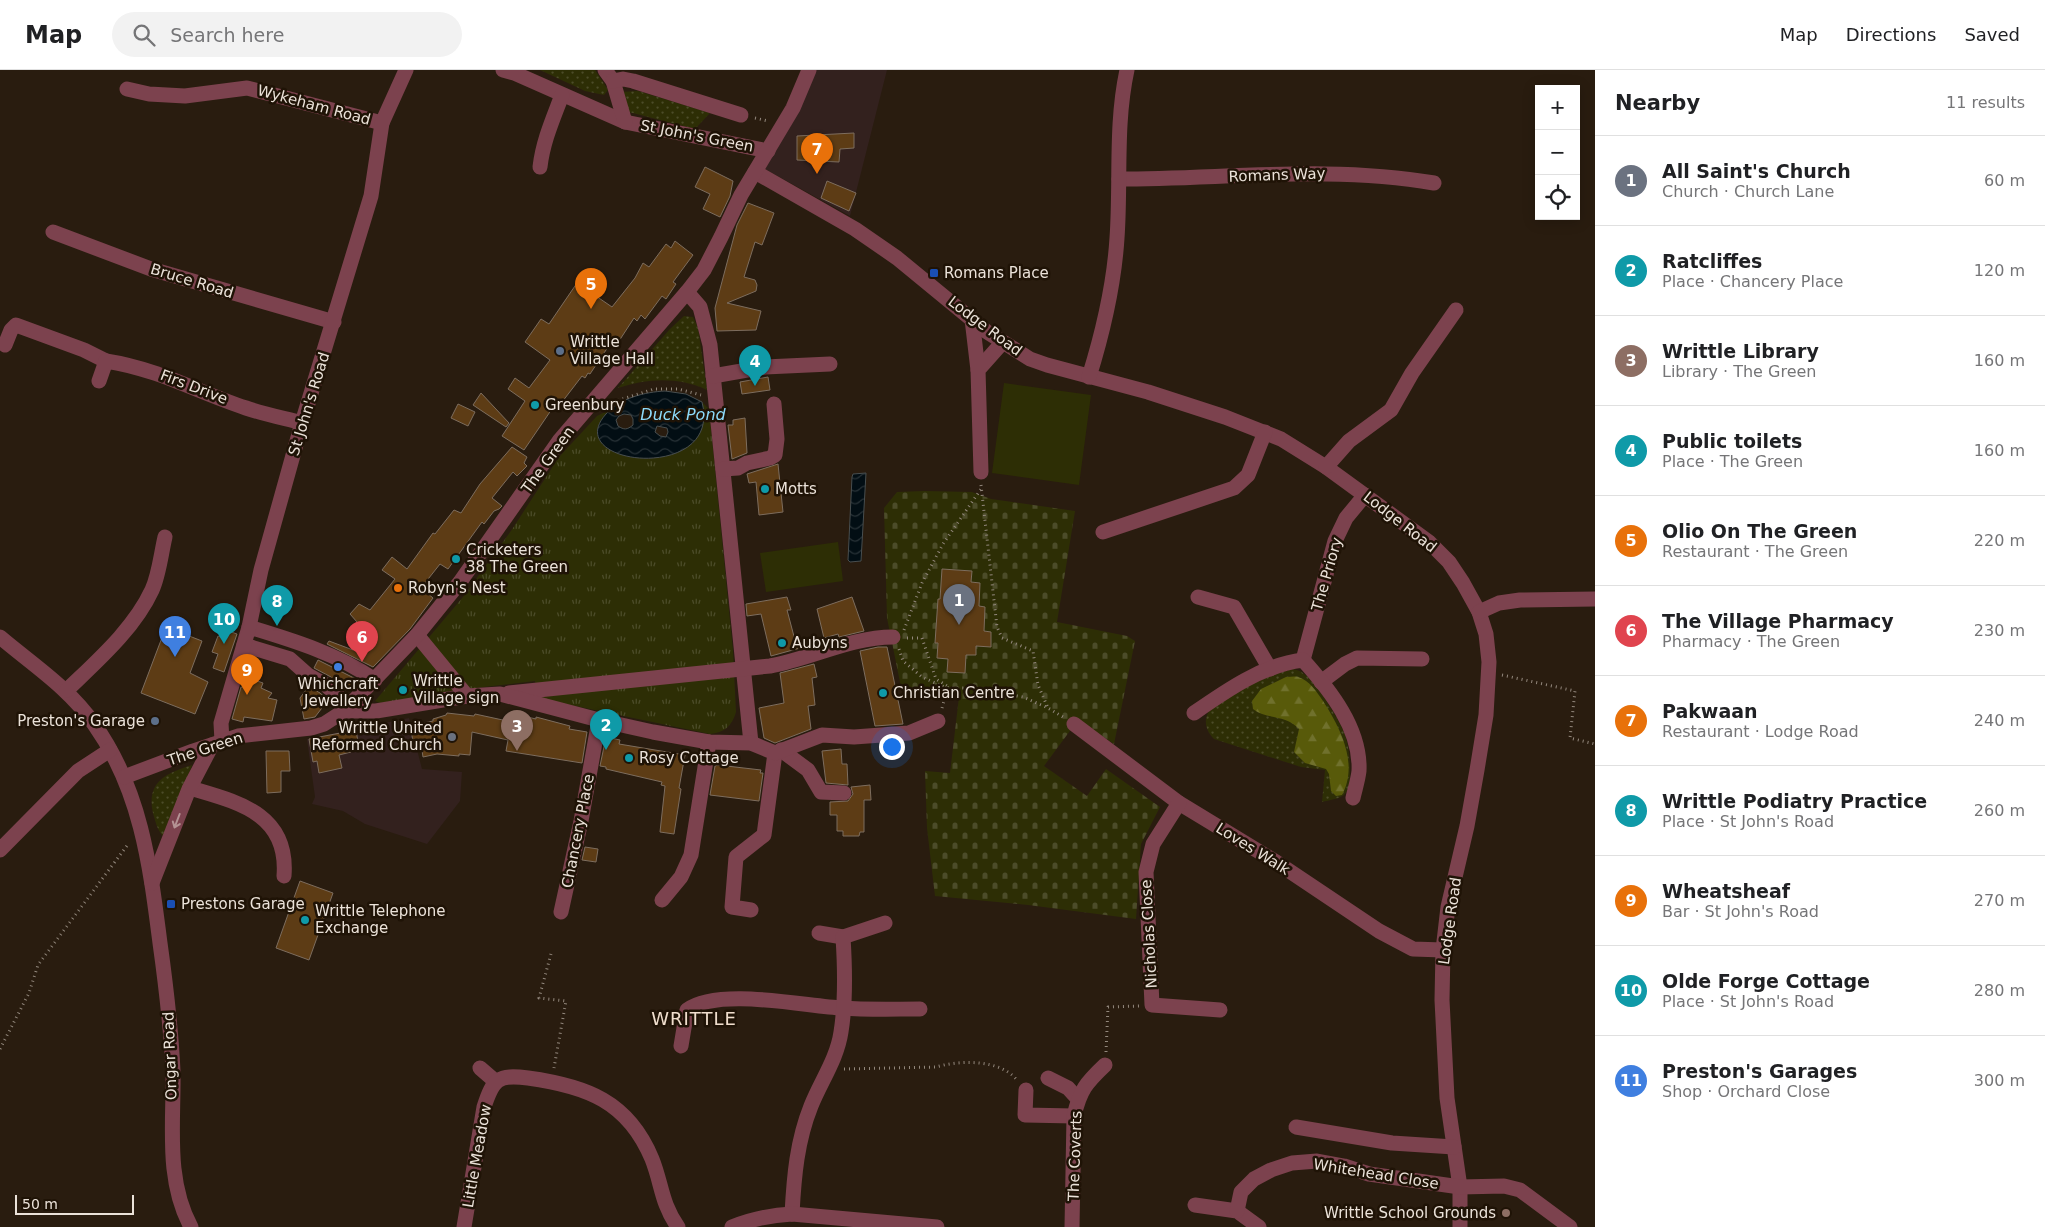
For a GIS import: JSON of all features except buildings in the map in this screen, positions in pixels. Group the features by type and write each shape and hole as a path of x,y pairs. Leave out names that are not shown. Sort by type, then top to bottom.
{"street":[{"name":"St John's Road","path":"217,743 249,627 261,570 302,423 371,196 382,124 406,70"},
{"name":"The Green","path":"124,777 238,736 311,728 324,724 347,709 417,635 460,582 559,441 704,270 741,195 793,108 809,70"},
{"path":"1088,377 1098,347 1114,269 1119,156 1127,70"},
{"name":"St John's Green","path":"511,71 625,122 761,162"},
{"name":"St John's Green","path":"609,76 625,122"},
{"name":"St John's Green","path":"609,76 633,81 740,115"},
{"name":"Wykeham Road","path":"127,89 149,94 185,96 247,88 382,124"},
{"path":"540,167 546,136 562,95"},
{"name":"Lodge Road","path":"761,162 897,258 1002,343 1030,359 1088,377 1148,392 1265,432 1282,440 1326,467 1429,542 1448,562 1463,582 1479,612 1486,634 1489,662 1486,715 1467,826 1448,908 1443,950 1442,1010 1447,1098 1460,1188 1460,1227"},
{"name":"Romans Way","path":"1119,178 1175,179 1344,174 1399,177 1434,183"},
{"name":"Bruce Road","path":"53,232 151,269 334,322"},
{"path":"687,292 700,307 710,345 751,743 778,751 808,770 821,792 844,793"},
{"path":"1326,467 1349,440 1391,410 1412,373 1456,310"},
{"path":"972,319 978,370 981,472"},
{"name":"Firs Drive","path":"5,345 11,330 16,325 84,350 106,361 156,372 245,408 302,423"},
{"path":"978,370 1002,343"},
{"path":"99,381 106,361"},
{"path":"714,376 765,367 830,364"},
{"path":"723,469 738,468 746,463 770,458 775,455 777,439 774,404"},
{"path":"1104,532 1234,488 1248,475 1265,432"},
{"name":"The Priory","path":"1303,660 1335,541 1346,518 1365,495"},
{"path":"67,690 100,658 136,617 153,589 165,537"},
{"path":"1198,597 1234,608 1270,669"},
{"path":"1479,612 1499,603 1520,600 1595,599"},
{"path":"249,627 300,643 326,654 375,680"},
{"path":"417,635 467,696"},
{"name":"Ongar Road","path":"0,637 67,690 94,724 124,777 142,826 152,882 172,1030 173,1165 177,1190 191,1227"},
{"name":"The Green","path":"347,709 376,711 467,696 788,662 865,640 893,637"},
{"path":"244,645 290,659 308,675 331,688 347,709"},
{"path":"1321,682 1345,664 1357,658 1422,658"},
{"path":"1194,713 1225,691 1270,669 1287,662 1303,660 1340,708 1355,740 1359,772 1353,798"},
{"name":"The Green","path":"500,694 599,720 709,742 751,743"},
{"name":"Chancery Place","path":"561,912 581,821 599,720"},
{"path":"778,751 828,734 854,737 906,733 938,721"},
{"name":"Loves Walk","path":"1074,724 1179,802 1276,862 1379,931 1413,949 1443,950"},
{"path":"662,900 681,877 691,855 709,742"},
{"name":"Ongar Road","path":"152,882 190,788 217,743"},
{"path":"0,850 78,771 110,750"},
{"path":"751,910 732,908 736,857 764,835 778,751"},
{"path":"190,788 240,803 255,811 266,821 275,832 284,850 284,876"},
{"name":"Nicholas Close","path":"1179,802 1153,844 1146,872 1152,1005 1220,1010"},
{"path":"819,933 843,937 885,923"},
{"path":"792,1214 796,1157 802,1131 834,1056 841,1033 845,978 843,937"},
{"path":"681,1046 687,1010 693,1005 703,1002 757,1000 843,1008 920,1009"},
{"name":"The Coverts","path":"1072,1227 1074,1116 1078,1099 1085,1083 1105,1065"},
{"path":"480,1068 495,1081 517,1077 552,1081 579,1088 596,1095 613,1106 642,1139 652,1161 664,1204 678,1227"},
{"path":"1048,1078 1068,1088 1078,1099"},
{"name":"Little Meadow","path":"464,1227 484,1107 495,1081"},
{"path":"1026,1090 1025,1115 1074,1116"},
{"path":"1296,1127 1392,1143 1454,1147"},
{"name":"Whitehead Close","path":"1237,1211 1242,1192 1254,1179 1271,1170 1292,1163 1317,1161 1344,1166 1369,1174 1460,1188 1504,1186 1520,1190 1570,1227"},
{"path":"1195,1205 1237,1211 1259,1227"},
{"path":"732,1227 748,1221 792,1214 937,1227"}],"path":[{"path":"740,115 783,126"},
{"path":"600,393 614,403 654,389 678,389 708,398 716,397"},
{"path":"981,472 981,488 997,628 1002,638 1033,651 1038,685 1048,708"},
{"path":"950,688 936,679 922,638 900,637 908,622 922,583 943,544 981,488"},
{"path":"893,637 903,661 922,677 950,688 972,688 1023,697 1048,708 1074,724"},
{"path":"1494,673 1575,691 1570,738 1595,744"},
{"path":"938,721 946,694 950,688"},
{"path":"0,1049 29,993 38,965 142,826"},
{"path":"551,954 539,998 566,1002 552,1081"},
{"path":"1105,1065 1108,1007 1152,1005"},
{"path":"828,1070 936,1067 948,1063 984,1064 1004,1069 1014,1076 1026,1090"}],"shaded area":[{"path":"816,70 887,70 850,216 765,169 797,113"},
{"path":"409,718 422,769 462,772 460,801 427,844 365,824 343,811 312,804 315,797 307,739"}],"green space":[{"path":"540,70 595,70 608,90 604,95 585,91"},
{"path":"638,91 710,113 695,129 625,111 620,92"},
{"path":"684,316 693,317 698,328 707,390 686,383 663,380 641,382 618,388 670,329"},
{"path":"1004,383 1091,395 1079,485 992,473"},
{"path":"702,402 709,409 733,651 736,712 727,728 710,734 537,698 535,681 467,689 380,703 375,701 463,597 513,528 559,457 597,416 615,407 601,421 598,430 600,440 633,455 644,458 660,457 675,449 702,428"},
{"path":"897,492 972,492 991,499 1075,511 1057,622 1127,636 1135,641 1114,744 1078,720 1044,766 1087,796 1106,769 1160,807 1141,844 1136,919 1028,905 935,896 927,828 925,771 950,773 959,697 901,687 887,618 884,508"},
{"path":"838,542 843,581 766,592 760,553"},
{"path":"1293,669 1303,673 1315,685 1333,712 1345,735 1349,754 1350,781 1346,793 1339,798 1322,802 1325,770 1301,767 1214,739 1207,729 1206,718 1209,711 1224,698 1261,680"},
{"path":"1286,677 1298,677 1309,684 1321,698 1336,722 1348,758 1349,771 1342,795 1336,796 1331,791 1329,774 1326,769 1305,763 1294,752 1299,729 1294,724 1264,715 1253,709 1252,701 1261,689"},
{"path":"192,765 166,836 162,835 157,827 153,813 153,793 156,786 167,775"}],"water":[{"name":"Duck Pond","path":"665,391 686,394 702,402 702,428 689,446 668,456 644,458 621,455 604,446 597,432 606,414 626,400 641,394","holes":["624,414 631,415 633,419 633,425 626,429 618,426 616,420","657,426 667,428 666,437 660,436 655,432"]},
{"path":"866,473 861,561 850,562 848,560 852,477 853,474"}],"place":[{"name":"Pakwaan","path":"817,174"},
{"name":"Romans Place","path":"934,273"},
{"name":"Olio On The Green","path":"591,309"},
{"name":"Writtle Village Hall","path":"560,351"},
{"name":"Public toilets","path":"755,386"},
{"name":"Greenbury","path":"535,405"},
{"name":"Motts","path":"765,489"},
{"name":"Cricketers 38 The Green","path":"456,559"},
{"name":"Robyn's Nest","path":"398,588"},
{"name":"All Saint's Church","path":"959,625"},
{"name":"Writtle Podiatry Practice","path":"277,626"},
{"name":"Aubyns","path":"782,643"},
{"name":"Olde Forge Cottage","path":"224,644"},
{"name":"Preston's Garages","path":"175,657"},
{"name":"The Village Pharmacy","path":"362,662"},
{"name":"Whichcraft Jewellery","path":"338,667"},
{"name":"Writtle Village sign","path":"403,690"},
{"name":"Christian Centre","path":"883,693"},
{"name":"Wheatsheaf","path":"247,695"},
{"name":"Preston's Garage","path":"155,721"},
{"name":"Writtle United Reformed Church","path":"452,737"},
{"name":"Ratcliffes","path":"606,750"},
{"name":"Writtle Library","path":"517,751"},
{"name":"Rosy Cottage","path":"629,758"},
{"name":"Prestons Garage","path":"171,904"},
{"name":"Writtle Telephone Exchange","path":"305,920"},
{"name":"Writtle School Grounds","path":"1506,1213"}],"district":[{"name":"WRITTLE","path":"694,1018"}]}
